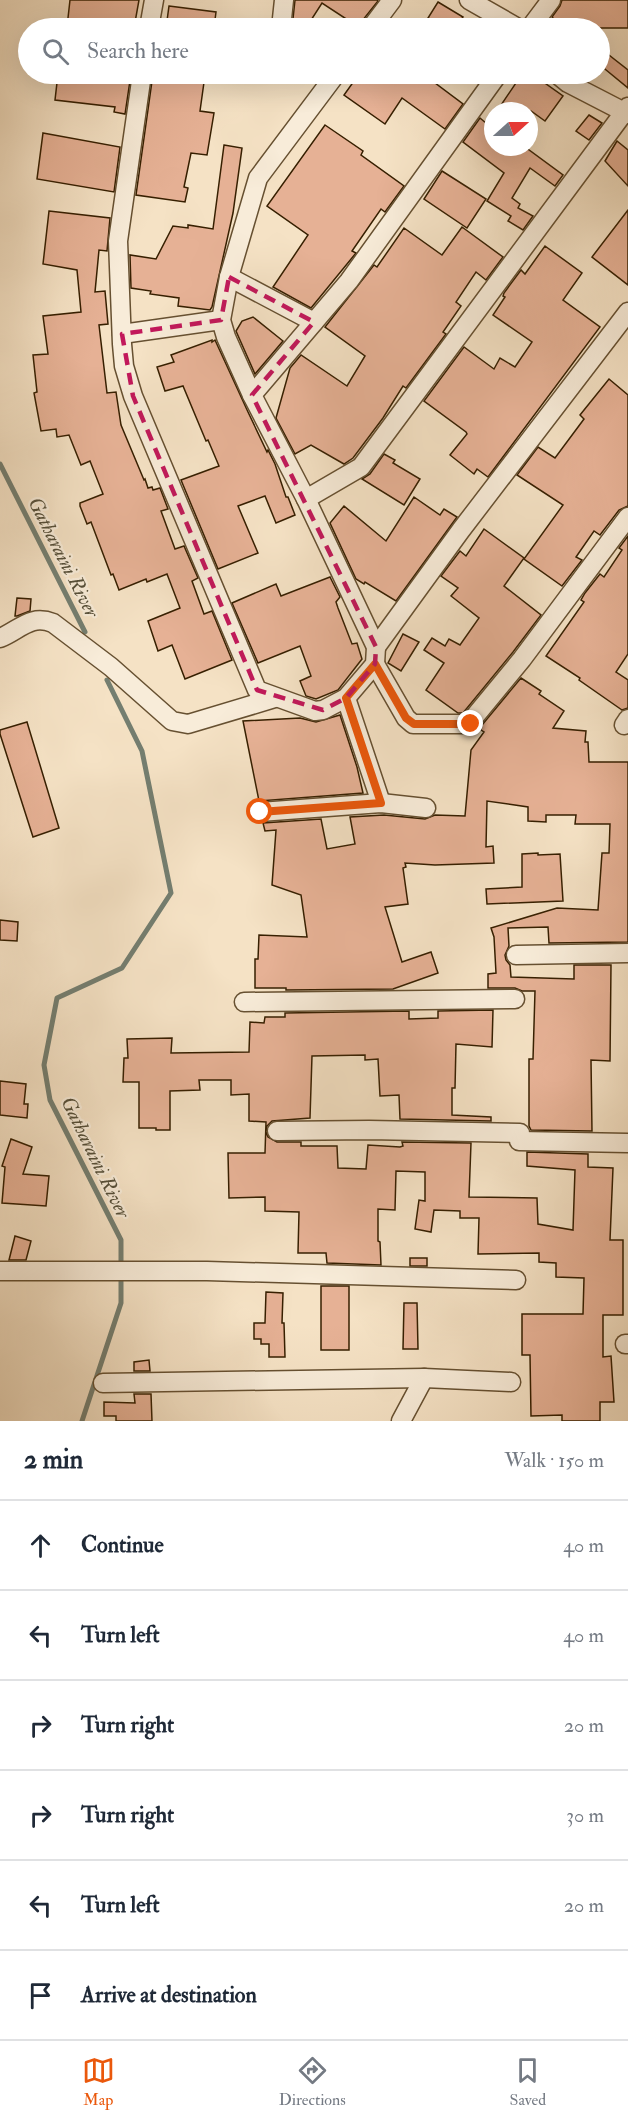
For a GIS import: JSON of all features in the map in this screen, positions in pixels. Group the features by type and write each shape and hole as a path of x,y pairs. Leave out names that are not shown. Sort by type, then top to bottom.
{"street":[{"path":"151,18 154,0"},
{"path":"282,18 284,0"},
{"path":"378,18 392,0"},
{"path":"469,0 500,18"},
{"path":"538,18 551,0"},
{"path":"141,84 118,241 124,366 133,396 257,690 315,711 330,707 346,698 461,530 628,312"},
{"path":"323,84 258,178 229,277 221,320 226,337 252,395 306,499 375,656 406,718 414,724 471,724 471,721 522,659 628,517"},
{"path":"252,395 350,282 491,84"},
{"path":"306,499 361,467 627,111 570,84"},
{"path":"229,277 314,322"},
{"path":"122,334 221,320"},
{"path":"0,638 32,621 43,619 53,623 111,667 172,721 180,724 188,724 275,698"},
{"path":"346,698 381,803"},
{"path":"628,719 624,724 628,725"},
{"path":"260,812 381,803 426,808"},
{"path":"516,955 628,953"},
{"path":"244,1002 515,999"},
{"path":"277,1131 369,1130 628,1143"},
{"path":"0,1271 207,1271 516,1280"},
{"path":"104,1383 424,1378 511,1382"},
{"path":"402,1421 424,1378"}],"highlighted area":[{"path":"229,277 314,322 252,395 376,647 375,664 346,698 323,710 257,690 133,396 122,334 221,320"}],"building":[{"path":"70,0 139,0 136,18 68,18"},
{"path":"295,0 378,1 364,18 345,18 322,3 312,18 293,18"},
{"path":"562,0 628,0 628,28 610,28 610,18 553,18"},
{"path":"438,2 463,17 462,18 428,18"},
{"path":"169,6 216,12 215,18 167,18"},
{"path":"610,56 628,70 628,88 610,73"},
{"path":"57,84 130,84 125,114 114,112 115,107 55,100"},
{"path":"152,84 204,84 200,111 214,113 207,155 191,153 184,187 188,188 185,202 136,195"},
{"path":"352,84 436,84 463,104 445,129 402,98 385,124 344,95"},
{"path":"515,84 546,84 563,96 545,121 538,116 538,102 503,102"},
{"path":"589,115 602,123 589,140 576,131"},
{"path":"480,118 484,121 484,156 537,156 563,175 555,186 530,168 512,198 520,204 518,208 533,216 523,230 508,221 511,216 487,201 504,173 463,142"},
{"path":"325,125 363,151 361,155 404,186 385,212 381,209 352,251 356,253 311,308 273,287 308,235 267,206"},
{"path":"43,133 120,147 114,192 37,179"},
{"path":"617,141 628,150 628,186 605,161"},
{"path":"224,145 242,148 233,213 212,307 210,310 178,306 179,298 150,294 151,291 131,288 130,255 156,259 173,226 188,228 188,225 213,229"},
{"path":"442,171 486,199 467,228 424,199"},
{"path":"628,210 628,285 592,257"},
{"path":"49,211 110,218 107,251 99,250 95,292 105,291 108,324 99,325 107,393 116,392 121,425 144,480 148,488 152,487 153,490 160,488 168,509 161,511 175,549 184,546 198,578 192,581 204,614 212,611 232,660 185,679 172,645 158,651 148,621 180,608 167,574 147,582 146,579 119,590 91,522 87,524 80,506 80,503 103,494 90,461 81,465 69,435 57,437 56,429 41,431 34,393 37,392 33,355 48,354 43,316 81,312 77,270 43,264"},
{"path":"462,227 503,257 486,280 476,272 456,302 461,306 443,332 446,334 406,388 403,386 383,418 353,458 344,464 311,445 295,454 276,418 290,368 301,355 347,386 365,356 325,327 374,265 377,267 404,228 442,255"},
{"path":"545,246 582,273 563,300 600,327 488,477 477,469 474,474 450,455 467,434 466,432 424,401 464,347 494,369 500,358 515,367 532,342 493,315 505,297 504,293 521,270 525,274"},
{"path":"253,317 283,341 255,374 236,331 242,321"},
{"path":"212,340 212,342 215,340 267,452 268,450 275,464 286,497 295,515 276,523 265,496 238,506 258,553 218,569 181,480 219,466 183,386 165,391 157,367 174,362 171,355"},
{"path":"609,379 628,395 628,506 619,510 600,535 594,531 576,557 582,560 562,586 524,559 563,505 517,475 538,447 555,458 584,419 580,415"},
{"path":"384,454 395,460 393,463 420,479 404,505 362,479 370,474"},
{"path":"414,497 440,515 444,509 457,517 396,601 356,579 330,523 344,506 386,541"},
{"path":"484,529 524,558 504,586 541,615 463,713 458,713 426,690 444,663 424,650 432,638 445,646 449,639 460,645 479,618 451,596 458,588 441,576 460,551 466,556"},
{"path":"628,536 628,654 616,672 628,680 628,708 622,710 546,656 584,602 581,600 585,593 600,574 604,577 622,550 619,548"},
{"path":"330,577 340,597 336,602 352,644 357,643 362,659 338,690 316,699 306,696 300,681 311,676 300,646 258,663 232,603 276,584 281,596"},
{"path":"17,598 31,599 30,611 15,616"},
{"path":"403,634 419,642 401,671 388,663"},
{"path":"521,678 541,691 539,694 564,711 553,728 586,731 585,742 588,742 589,762 628,762 628,942 549,943 548,927 508,928 509,946 505,955 510,965 511,977 574,979 574,965 611,965 610,1061 591,1060 592,1131 531,1130 529,1126 529,1059 533,1059 535,991 488,988 488,974 496,973 494,937 491,928 557,908 598,910 602,853 609,853 610,824 575,824 576,815 546,815 546,822 528,821 528,807 487,801 486,847 493,846 494,863 435,865 405,863 406,867 403,868 408,904 385,907 402,962 431,952 438,973 393,989 255,988 255,959 258,959 259,935 307,937 301,895 272,885 276,830 265,831 263,823 321,819 327,849 355,844 350,817 384,815 425,819 435,815 465,816 471,750 484,732 481,730 482,725"},
{"path":"340,715 363,793 259,801 243,721 300,718 316,722"},
{"path":"27,722 59,828 33,837 0,734 0,730"},
{"path":"538,853 538,855 560,854 563,901 487,904 486,889 522,887 522,854"},
{"path":"0,920 18,922 17,941 0,940"},
{"path":"493,1010 492,1047 456,1044 455,1088 452,1088 452,1115 491,1117 491,1121 400,1119 399,1095 380,1096 378,1059 365,1060 365,1055 312,1056 310,1118 272,1121 267,1126 266,1132 268,1137 277,1142 301,1142 301,1146 337,1146 338,1168 366,1169 368,1145 400,1147 403,1146 402,1142 471,1143 469,1197 537,1198 538,1224 573,1230 575,1170 527,1166 527,1152 588,1154 588,1167 613,1168 610,1240 623,1240 623,1315 603,1315 603,1357 611,1356 614,1402 600,1402 600,1421 562,1421 562,1415 531,1416 530,1355 522,1355 522,1314 583,1314 584,1278 556,1277 556,1263 539,1262 539,1253 478,1254 479,1218 460,1218 460,1211 434,1210 431,1232 415,1229 419,1200 425,1201 425,1172 396,1171 395,1210 378,1209 381,1265 327,1263 326,1253 298,1253 299,1212 265,1211 265,1197 229,1198 228,1153 265,1153 266,1122 249,1121 249,1094 231,1095 231,1080 199,1080 200,1090 170,1091 170,1130 156,1130 156,1128 139,1128 139,1082 123,1082 124,1058 128,1058 127,1039 172,1038 171,1053 249,1052 250,1022 264,1023 265,1017 285,1017 285,1013 409,1011 409,1019 438,1018 438,1011"},
{"path":"0,1081 26,1084 24,1104 28,1104 27,1118 0,1115"},
{"path":"11,1139 32,1147 23,1174 49,1176 46,1206 2,1203 5,1167 2,1166"},
{"path":"15,1236 31,1241 26,1260 9,1260"},
{"path":"410,1258 427,1258 427,1266 410,1266"},
{"path":"321,1286 349,1286 349,1350 321,1350"},
{"path":"266,1292 283,1293 282,1323 284,1323 285,1357 269,1357 269,1344 261,1344 261,1339 254,1339 254,1323 265,1323"},
{"path":"404,1303 417,1303 418,1349 403,1349"},
{"path":"149,1360 150,1371 134,1371 134,1362"},
{"path":"134,1394 151,1394 152,1421 116,1421 116,1416 104,1416 104,1402 135,1403"}],"waterway":[{"name":"Gatharaini River","path":"0,464 85,632"},
{"name":"Gatharaini River","path":"82,1421 121,1303 121,1240 50,1100 44,1065 57,998 122,968 171,893 142,751 107,680"}],"route":[{"path":"260,812 381,803 346,698 375,664 406,718 414,724 471,724"}]}
